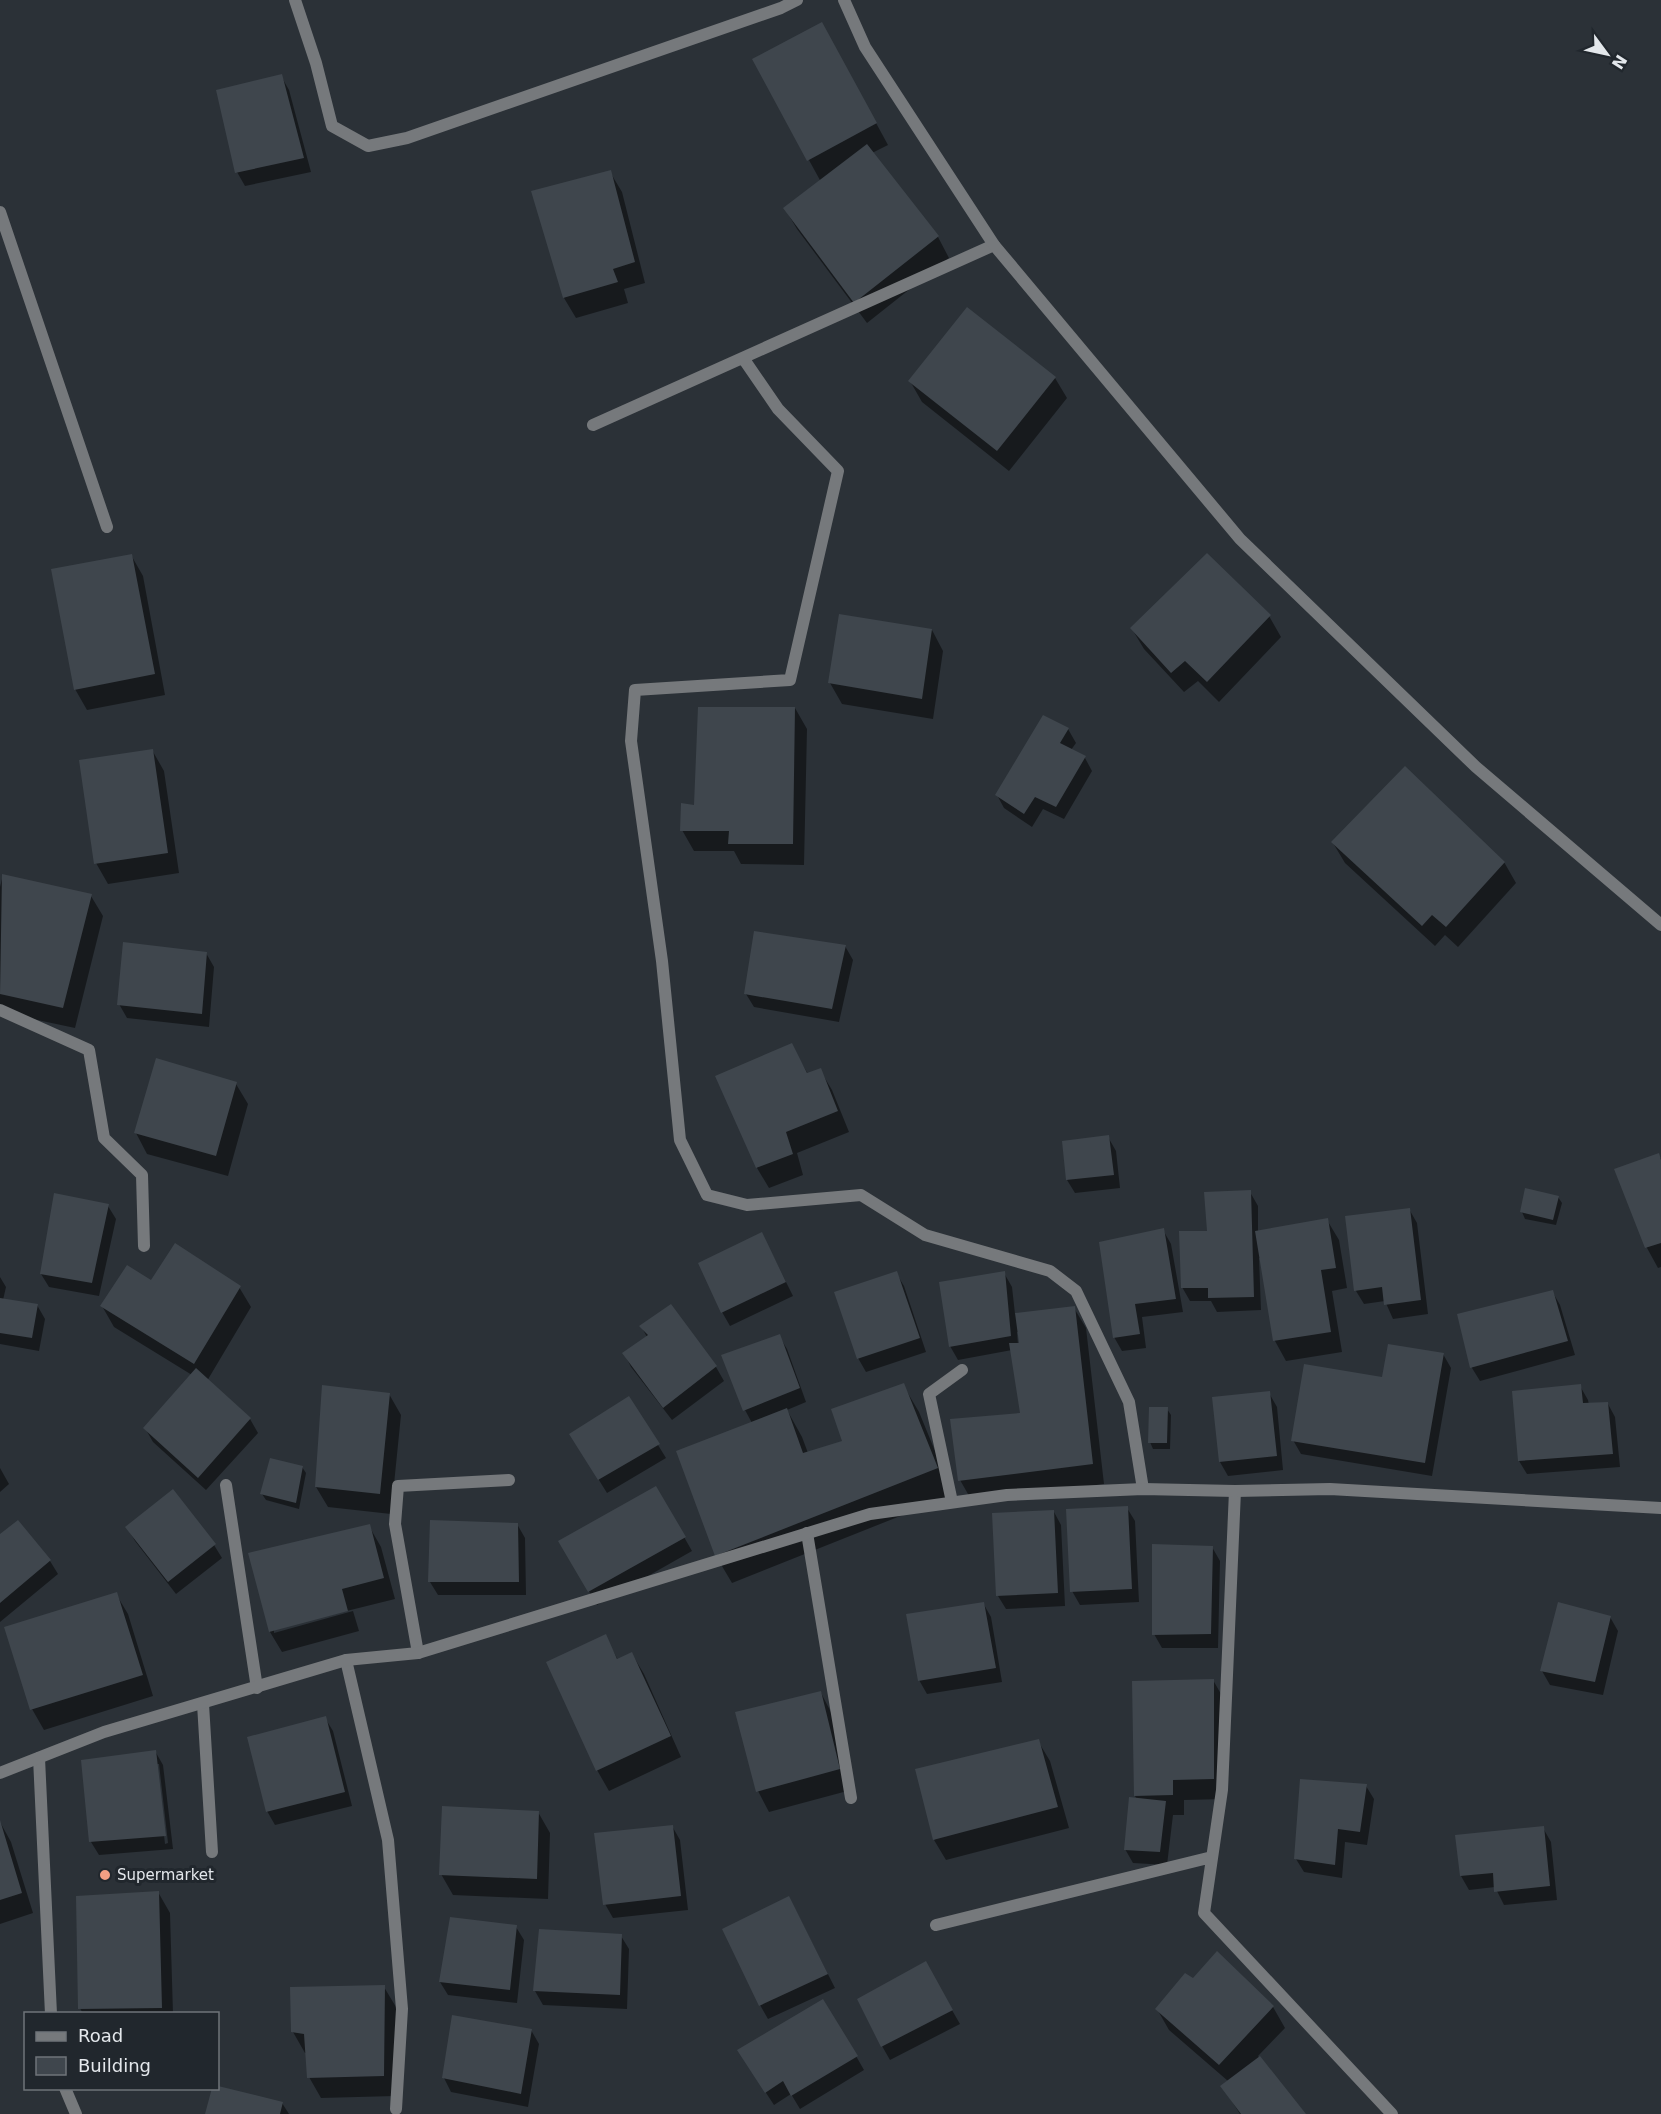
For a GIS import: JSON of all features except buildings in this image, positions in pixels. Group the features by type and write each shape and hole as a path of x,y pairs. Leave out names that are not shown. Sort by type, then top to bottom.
{"street":[{"path":"295,0 316,63 332,126 368,146 407,138 781,8 797,0"},
{"path":"844,0 865,47 994,245 1240,539 1476,767 1661,925"},
{"path":"0,212 106,527"},
{"path":"593,426 994,245"},
{"path":"743,358 778,409 838,471 790,680 635,690 631,741 662,961 680,1140 707,1195 747,1205 861,1195 925,1235 1050,1271 1076,1291 1129,1402 1143,1489"},
{"path":"0,1010 89,1050 104,1138 142,1175 144,1246"},
{"path":"952,1502 929,1394 962,1370"},
{"path":"418,1653 395,1524 398,1486 509,1480"},
{"path":"226,1485 257,1688"},
{"path":"0,1773 104,1732 346,1660 418,1653 870,1514 1007,1495 1143,1489 1235,1491 1330,1489 1661,1508"},
{"path":"1235,1491 1222,1790 1204,1913 1392,2114"},
{"path":"807,1533 851,1798"},
{"path":"346,1660 388,1840 402,2009 396,2109"},
{"path":"203,1704 212,1852"},
{"path":"39,1758 51,2012"},
{"path":"936,1925 1212,1857"},
{"path":"66,2090 76,2114"}],"place":[{"name":"Supermarket","path":"105,1875"}]}
